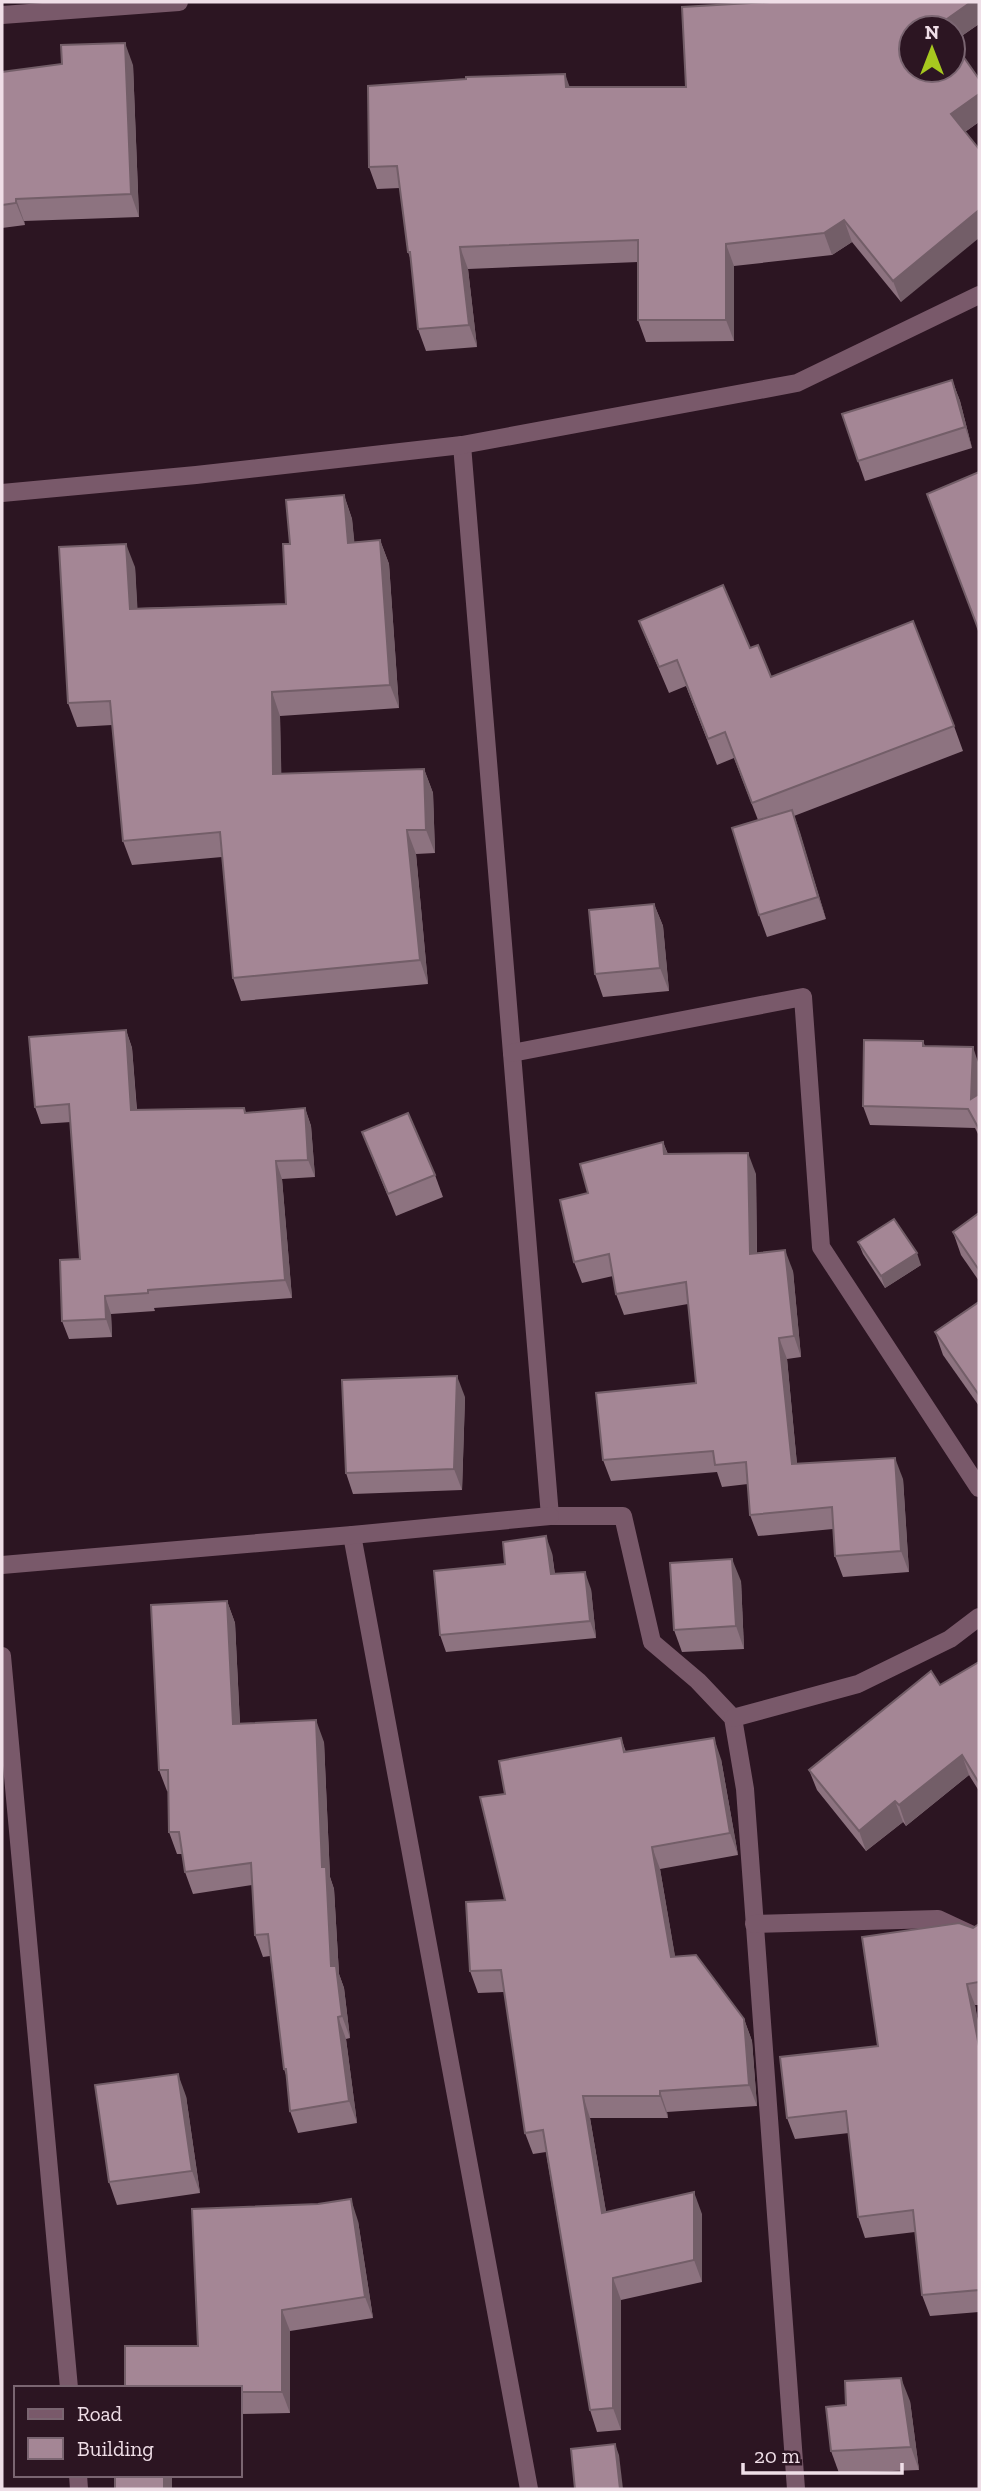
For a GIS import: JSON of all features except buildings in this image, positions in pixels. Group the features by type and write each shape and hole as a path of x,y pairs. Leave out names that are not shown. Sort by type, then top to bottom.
{"street":[{"path":"2,15 179,2"},
{"path":"2,493 196,475 462,445 797,383 979,295"},
{"path":"462,445 550,1516"},
{"path":"512,1054 803,997 821,1247 979,1488"},
{"path":"2,1565 550,1516 623,1516 652,1642 698,1681 733,1718 745,1788 796,2489"},
{"path":"352,1535 529,2489"},
{"path":"733,1718 858,1684 950,1639 979,1617"},
{"path":"2,1656 69,2386"},
{"path":"754,1924 938,1919 979,1938"}]}
